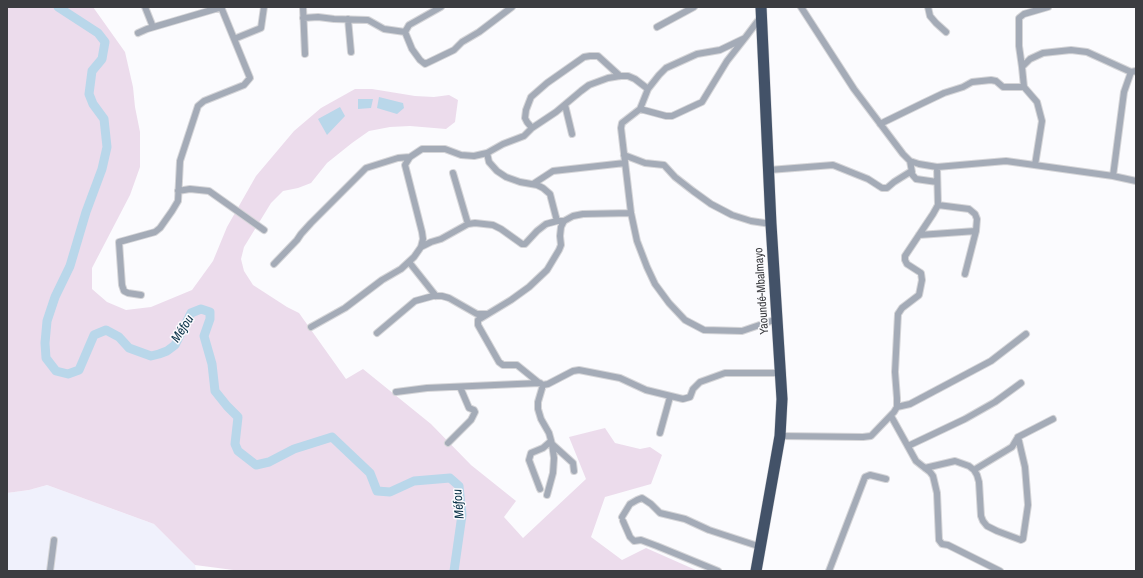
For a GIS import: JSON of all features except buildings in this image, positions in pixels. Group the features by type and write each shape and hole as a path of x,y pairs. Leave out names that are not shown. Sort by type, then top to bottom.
{"highway":[{"name":"Yaoundé-Mbalmayo","path":"756,571 780,436 782,399 768,170 761,11"}],"street":[{"path":"145,7 153,28"},
{"path":"198,7 198,14"},
{"path":"234,39 261,28 264,7"},
{"path":"303,7 305,54"},
{"path":"405,32 410,25 441,7"},
{"path":"405,32 412,49 425,64 454,50 462,42 479,32 512,7"},
{"path":"657,27 694,7"},
{"path":"801,7 850,83 880,124 910,160 919,164 936,167 1006,161 1113,176 1136,181"},
{"path":"928,7 930,16 946,32"},
{"path":"1035,165 1042,121 1037,102 1024,87 1019,46 1019,18 1024,14 1048,7"},
{"path":"138,33 219,8 250,78 244,85 204,101 198,106 180,161 178,201 160,228 155,232 119,242 122,286 124,291 128,293 141,294"},
{"path":"640,109 666,116 672,116 702,102 726,61 745,38 761,11"},
{"path":"303,18 318,16 368,20 384,29 405,32"},
{"path":"348,19 351,52"},
{"path":"745,38 720,50 697,54 666,68 648,89 640,109 622,123 621,128 624,155 631,213 637,241 655,284 669,304 685,320 704,330 742,331 777,319"},
{"path":"1022,67 1030,59 1043,53 1071,50 1087,52 1133,72 1124,92 1113,176"},
{"path":"532,128 527,122 526,118 526,110 531,97 547,82 584,57 598,56 620,76"},
{"path":"311,328 345,308 382,280 401,269 414,257 421,247 423,239 422,232 405,165 410,157 422,148 445,149 461,155 474,156 487,153 503,144 524,136 532,128 556,112 589,86 608,78 628,76 635,79 648,89"},
{"path":"880,124 944,93 962,88 972,82 991,80 996,81 1003,87 1024,87"},
{"path":"565,105 572,134"},
{"path":"487,153 489,162 497,171 506,177 544,188 550,194 557,221"},
{"path":"624,155 645,163 664,165 675,177 693,191 711,204 732,215 751,221 771,224"},
{"path":"274,264 311,223 366,168 398,158 410,157"},
{"path":"768,170 833,165 868,179 882,188 888,188 894,182 912,172 910,160"},
{"path":"533,184 552,171 625,163"},
{"path":"780,436 867,437 871,436 877,431 897,407 895,372 898,314 902,308 918,295 922,280 921,273 907,264 905,256 938,205 936,167"},
{"path":"910,172 916,179 937,182"},
{"path":"453,173 468,224"},
{"path":"178,191 190,189 209,191 264,230"},
{"path":"938,205 969,209 975,214 977,219 976,231 965,274"},
{"path":"421,247 441,239 468,224 475,223 493,225 522,244 525,244 546,224 564,221 573,216 583,214 631,213"},
{"path":"542,384 520,366 503,365 499,362 478,324 478,320 529,287 547,270 560,250 561,227 564,221"},
{"path":"919,235 976,231"},
{"path":"409,262 436,296"},
{"path":"377,333 415,301 425,297 436,296 449,298 476,314 488,314"},
{"path":"897,407 910,404 990,361 1026,334"},
{"path":"396,392 427,388 548,384 573,371 578,370 620,378 646,390 670,397 687,399 692,394 693,389 700,382 725,373 780,373"},
{"path":"908,446 995,402 1021,383"},
{"path":"542,384 538,409 552,443 553,472 547,495"},
{"path":"448,443 471,420 475,412 469,408 460,387"},
{"path":"660,433 670,403 670,397"},
{"path":"891,416 916,461 930,472 935,482 939,540 942,544 948,545 1000,571"},
{"path":"974,470 1012,447 1018,437 1053,419"},
{"path":"924,468 944,462 955,461 969,466 977,475 981,516 983,521 987,526 997,532 1021,540 1023,539 1028,505 1026,467 1018,437"},
{"path":"552,443 573,463 574,472"},
{"path":"540,489 528,460 531,453 552,443"},
{"path":"829,571 865,477 870,475 886,479"},
{"path":"718,571 642,540 634,540 630,537 622,519 630,504 642,498 660,513 685,520 709,530 760,547"},
{"path":"50,571 54,540"}],"shaded area":[{"path":"7,7 93,7 125,52 133,87 140,132 140,167 130,195 92,268 92,289 107,302 126,310 151,307 192,290 213,261 227,227 256,176 294,131 321,108 355,89 372,89 415,96 434,97 449,95 458,100 455,122 446,129 410,126 390,127 369,131 327,163 311,183 298,188 283,191 271,203 244,247 241,259 244,271 253,285 299,313 346,379 363,369 431,424 471,465 516,501 504,517 523,538 586,479 569,437 605,428 615,443 640,449 650,447 662,455 651,484 605,497 591,537 622,560 646,548 698,571 241,571 195,565 154,524 47,485 29,490 7,493"},
{"path":"47,485 154,524 195,565 196,571 7,571 7,493 29,490"}],"water":[{"path":"379,97 403,103 404,108 397,114 377,108"},
{"path":"358,99 373,99 371,108 358,109"},
{"path":"340,107 345,116 327,135 318,119"}],"waterway":[{"name":"Méfou","path":"58,7 98,33 105,42 102,59 92,71 89,94 93,104 104,119 107,147 102,169 86,212 70,266 55,297 47,321 45,343 46,358 56,371 68,374 79,370 94,335 106,330 119,337 129,348 151,356 159,354 167,351 175,345 191,313 201,309 210,312 210,319 204,336 212,364 215,391 238,417 235,444 238,451 256,465 269,462 294,449 332,437 370,473 377,491 390,492 414,481 450,478 459,486 462,515 454,571"}]}
